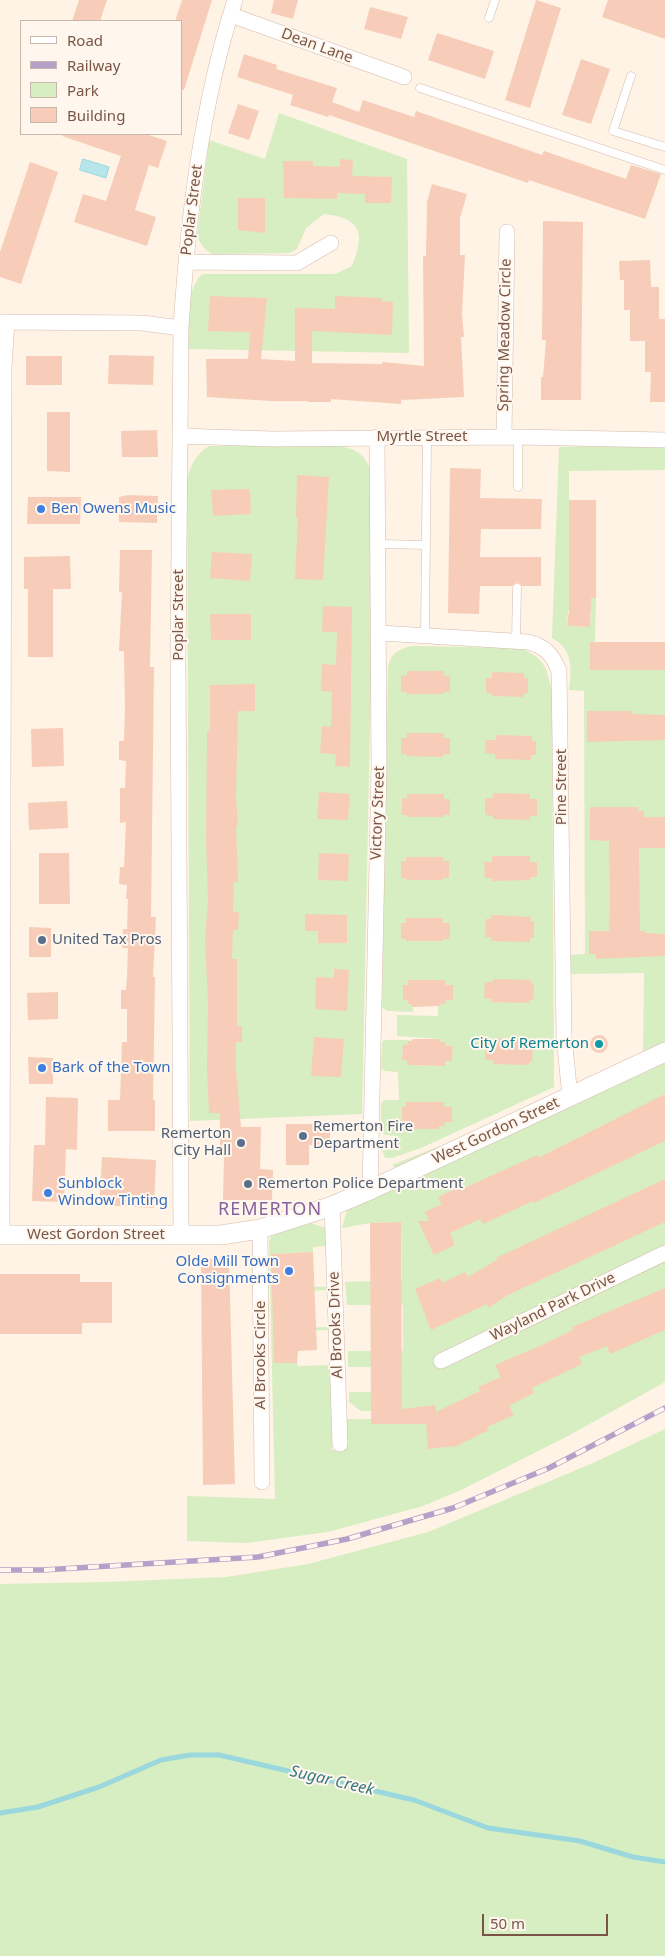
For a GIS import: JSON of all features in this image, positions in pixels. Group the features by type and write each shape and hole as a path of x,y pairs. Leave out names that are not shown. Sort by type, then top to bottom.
{"street":[{"name":"Poplar Street","path":"181,1235 178,658 180,328 204,117 235,0"},
{"name":"Dean Lane","path":"230,15 404,77"},
{"name":"Spring Meadow Circle","path":"507,232 511,437"},
{"path":"186,262 297,263 332,243"},
{"path":"1,1235 3,322 142,323 180,328"},
{"name":"Myrtle Street","path":"180,436 272,439 511,437 665,440"},
{"name":"Victory Street","path":"370,1190 379,768 380,544 377,437"},
{"name":"Pine Street","path":"380,633 516,641 540,645 554,657 559,671 564,1018 570,1096"},
{"name":"West Gordon Street","path":"1,1235 221,1235 260,1229 332,1206 370,1190 665,1052"},
{"name":"Al Brooks Drive","path":"332,1206 340,1444"},
{"name":"Al Brooks Circle","path":"260,1229 262,1482"},
{"name":"Wayland Park Drive","path":"441,1361 665,1253"}],"lane":[{"path":"490,18 495,0"},
{"path":"631,76 613,130 665,147"},
{"path":"420,88 665,170"},
{"path":"425,635 427,437"},
{"path":"511,437 518,486"},
{"path":"380,544 426,545"},
{"path":"516,641 517,588"}],"green space":[{"path":"279,113 407,159 409,353 188,349 188,310 192,291 202,274 335,274 352,266 358,245 359,237 357,230 346,219 337,216 324,214 306,228 297,249 290,253 213,254 201,245 198,239 209,140 265,159"},
{"path":"209,446 339,446 359,453 366,461 375,481 362,1114 190,1121 187,480 194,461"},
{"path":"559,447 665,448 665,470 569,471 569,598 596,598 595,642 590,643 590,670 665,670 665,1045 643,1056 644,973 570,974 570,955 585,954 584,691 569,690 570,660 564,648 552,638","holes":["568,610 591,611 590,627 567,626"]},
{"path":"411,646 521,648 540,660 548,676 552,691 554,1087 421,1148 392,1158 385,1158 382,1150 397,1148 397,1136 385,1135 381,1132 381,1104 384,1100 399,1100 398,1072 381,1069 382,1043 384,1040 412,1040 403,1046 402,1060 407,1060 408,1065 444,1066 445,1061 452,1060 453,1046 445,1046 445,1042 440,1042 440,1039 397,1036 397,1015 438,1016 438,1004 453,999 453,985 445,985 445,980 408,980 408,985 403,985 403,1000 408,1000 408,1004 412,1004 414,1012 388,1011 382,1008 388,667 391,658 396,653"},
{"path":"665,1062 665,1382 566,1437 461,1490 423,1506 328,1532 246,1543 187,1541 187,1496 275,1499 269,1242 271,1236 311,1223 325,1228 329,1246 313,1247 313,1252 272,1254 273,1286 330,1287 330,1290 272,1292 297,1328 330,1327 330,1330 274,1331 274,1363 297,1363 298,1366 331,1365 332,1450 347,1449 347,1419 371,1419 402,1423 402,1367 348,1367 348,1351 403,1351 403,1305 347,1305 345,1282 402,1280 401,1222 370,1223 342,1228 347,1210"},
{"path":"451,1145 396,1168 392,1165 440,1146"},
{"path":"349,1392 371,1392 371,1411 361,1411 349,1402"},
{"path":"665,1429 665,1956 0,1956 0,1584 226,1577 308,1564 428,1532 593,1463"}],"water":[{"path":"83,159 109,167 106,178 80,170"}],"building":[{"path":"79,0 107,0 100,20 72,20"},
{"path":"182,0 212,0 184,90 182,90 182,20 175,20"},
{"path":"274,0 298,0 293,19 271,13"},
{"path":"536,0 561,8 530,108 505,100"},
{"path":"608,0 665,0 665,39 602,17"},
{"path":"370,7 408,17 401,39 364,29"},
{"path":"437,33 494,51 485,79 428,60"},
{"path":"244,54 277,65 276,69 337,88 332,102 359,112 363,100 414,117 416,111 542,155 544,151 626,179 631,165 661,174 645,219 529,180 528,183 329,115 328,117 290,105 293,95 237,77"},
{"path":"581,59 610,69 591,124 562,115"},
{"path":"238,104 259,111 249,140 228,133"},
{"path":"149,135 167,141 158,168 149,165 135,210 156,217 147,246 74,222 83,194 106,201 121,156 62,136"},
{"path":"340,159 353,160 352,176 392,177 391,203 365,203 365,194 337,193 337,199 284,198 283,161 313,161 313,166 340,167"},
{"path":"30,162 58,172 21,284 0,277 0,252"},
{"path":"432,184 467,194 460,218 460,255 465,255 462,314 464,337 461,337 464,397 401,400 401,404 331,399 331,402 308,402 207,397 206,359 248,359 250,332 208,331 210,296 267,298 261,359 295,361 295,308 335,309 335,296 382,298 382,301 393,302 392,335 312,331 312,363 382,364 382,362 424,366 423,256 426,256 427,202"},
{"path":"238,198 265,198 265,233 238,230"},
{"path":"543,221 583,222 581,400 541,400 541,377 543,377 546,340 542,340"},
{"path":"650,260 651,287 659,287 659,319 665,319 665,402 650,402 651,372 645,372 645,341 630,341 630,310 624,310 624,280 620,280 619,261"},
{"path":"109,355 154,356 153,385 108,384"},
{"path":"26,356 62,356 62,385 26,385"},
{"path":"47,412 70,412 70,472 47,471"},
{"path":"157,430 158,457 122,457 121,431"},
{"path":"450,468 481,469 480,498 542,499 541,529 481,529 480,557 541,557 541,586 522,586 517,582 512,586 480,586 479,614 448,613"},
{"path":"297,475 329,477 323,580 295,579 298,518 296,518"},
{"path":"250,489 251,514 213,516 211,490"},
{"path":"128,495 158,496 157,523 119,522 119,497"},
{"path":"28,497 81,497 80,524 27,524"},
{"path":"569,500 596,500 596,598 591,598 590,627 567,626 569,610"},
{"path":"120,550 152,550 150,667 154,667 151,917 156,917 153,977 155,977 153,1100 155,1100 155,1131 108,1131 108,1100 120,1100 122,1042 127,1042 127,1009 121,1009 121,990 126,990 128,948 122,948 123,929 127,929 128,899 126,899 127,885 119,884 120,867 124,867 126,822 120,823 120,788 125,788 126,761 119,760 119,741 124,741 125,710 124,651 119,651 122,592 119,592"},
{"path":"212,552 252,554 250,581 210,578"},
{"path":"70,556 71,589 53,589 53,657 28,657 28,589 24,589 24,557"},
{"path":"323,606 352,607 350,767 335,766 336,754 320,753 322,726 331,727 332,692 321,691 322,664 336,665 337,632 322,632"},
{"path":"210,614 251,614 251,640 211,640"},
{"path":"590,642 665,642 665,670 590,670"},
{"path":"407,671 443,671 444,676 450,676 450,692 444,692 443,694 406,694 407,692 401,692 401,676 407,675"},
{"path":"492,672 524,673 524,678 528,678 528,693 524,693 523,697 492,696 492,693 486,693 486,678 492,678"},
{"path":"255,684 255,711 238,711 236,797 238,826 236,826 238,882 234,882 233,912 239,912 238,930 233,930 232,959 237,959 237,1026 242,1026 242,1042 236,1042 236,1069 241,1127 261,1127 260,1169 273,1170 272,1200 223,1200 224,1158 223,1147 220,1147 220,1113 209,1113 207,1071 208,1002 205,941 208,899 206,840 207,731 210,731 210,685"},
{"path":"587,711 632,711 632,714 665,715 665,740 587,742"},
{"path":"63,728 64,766 32,767 31,729"},
{"path":"407,733 443,733 444,738 450,738 450,754 443,754 443,757 407,756 406,754 401,754 401,738 407,738"},
{"path":"496,735 532,736 532,741 536,741 536,755 531,755 531,760 495,759 495,754 485,753 486,740 496,740"},
{"path":"319,792 350,794 348,820 317,819"},
{"path":"493,793 530,794 530,799 537,799 537,816 530,816 530,820 493,819 493,816 485,815 485,798 493,798"},
{"path":"407,794 444,794 444,799 450,799 450,815 444,815 444,817 407,817 407,815 402,815 402,798 407,799"},
{"path":"67,801 68,828 29,830 28,803"},
{"path":"590,807 638,807 638,811 644,811 644,817 665,817 665,848 639,848 640,931 665,934 665,956 596,959 596,954 589,954 589,931 609,931 610,901 609,841 590,840"},
{"path":"39,853 69,853 70,904 39,904"},
{"path":"319,853 349,854 348,881 318,880"},
{"path":"492,856 530,856 530,862 537,862 537,877 531,877 530,880 492,881 492,878 485,878 484,862 492,862"},
{"path":"406,857 443,857 443,861 449,861 449,878 443,878 443,880 406,880 406,878 401,878 401,861 406,861"},
{"path":"305,914 347,915 347,943 318,943 318,931 305,931"},
{"path":"492,915 531,917 530,921 534,921 534,938 530,938 530,942 491,941 491,937 485,937 486,919 491,919"},
{"path":"406,918 443,918 443,923 450,923 450,939 443,939 443,941 406,941 406,939 401,939 401,923 406,923"},
{"path":"29,927 51,928 51,957 29,957"},
{"path":"334,969 349,970 347,1011 315,1009 316,977 334,978"},
{"path":"493,979 531,980 531,983 534,984 533,1000 530,1000 530,1003 492,1002 492,999 484,998 485,982 493,982"},
{"path":"408,980 445,980 445,985 453,985 453,1000 446,1000 446,1004 440,1004 440,1006 412,1007 412,1004 408,1004 408,1000 403,1000 403,985 408,985"},
{"path":"58,992 58,1019 28,1020 27,993"},
{"name":"City of Remerton","path":"599,1035 605,1038 608,1044 605,1050 599,1053 593,1050 590,1044 593,1038"},
{"path":"314,1037 344,1039 341,1077 311,1076"},
{"path":"494,1038 530,1040 529,1045 533,1045 532,1062 529,1062 529,1065 493,1064 493,1060 485,1060 486,1043 493,1044"},
{"path":"412,1039 440,1039 440,1042 445,1042 445,1046 453,1046 452,1061 445,1061 445,1066 407,1065 407,1060 402,1060 403,1045 407,1045 408,1041 412,1041"},
{"path":"28,1057 53,1058 53,1084 29,1084"},
{"path":"665,1094 665,1141 534,1203 533,1201 483,1224 480,1219 450,1233 455,1245 434,1255 418,1221 429,1221 425,1212 442,1204 438,1197 461,1186 462,1189 537,1155 538,1158"},
{"path":"46,1097 78,1098 77,1150 66,1149 64,1202 32,1201 34,1145 45,1145"},
{"path":"406,1102 444,1102 444,1107 452,1107 452,1122 444,1122 445,1126 439,1126 439,1129 411,1129 411,1126 406,1126 407,1122 402,1122 402,1107 406,1107"},
{"path":"286,1124 330,1124 330,1145 309,1145 309,1165 286,1165"},
{"path":"102,1157 156,1160 154,1208 99,1205"},
{"path":"665,1179 665,1222 508,1295 488,1308 487,1304 431,1330 415,1289 440,1278 442,1283 465,1272 468,1277 497,1260 496,1258"},
{"path":"401,1222 402,1409 435,1405 436,1412 480,1391 478,1387 501,1377 495,1365 573,1330 572,1327 665,1288 665,1330 610,1354 607,1346 579,1357 582,1364 532,1388 534,1393 509,1406 514,1415 487,1427 489,1430 457,1446 428,1449 426,1424 371,1424 370,1223"},
{"path":"313,1252 317,1350 298,1351 297,1363 274,1363 271,1254"},
{"path":"201,1259 229,1259 235,1484 203,1485"},
{"path":"0,1274 80,1274 80,1282 112,1282 112,1323 82,1323 82,1334 0,1334"}],"waterway":[{"name":"Sugar Creek","path":"0,1813 38,1807 99,1787 161,1760 190,1755 219,1755 414,1800 488,1828 580,1841 633,1857 665,1862"}],"railway":[{"path":"0,1570 43,1570 258,1557 347,1539 453,1508 549,1468 665,1408"}],"place":[{"name":"Ben Owens Music","path":"41,509"},
{"name":"United Tax Pros","path":"42,940"},
{"name":"City of Remerton","path":"599,1044"},
{"name":"Bark of the Town","path":"42,1068"},
{"name":"Remerton Fire Department","path":"303,1136"},
{"name":"Remerton City Hall","path":"241,1143"},
{"name":"Remerton Police Department","path":"248,1184"},
{"name":"Sunblock Window Tinting","path":"48,1193"},
{"name":"Olde Mill Town Consignments","path":"289,1271"}],"district":[{"name":"REMERTON","path":"270,1210"}]}
